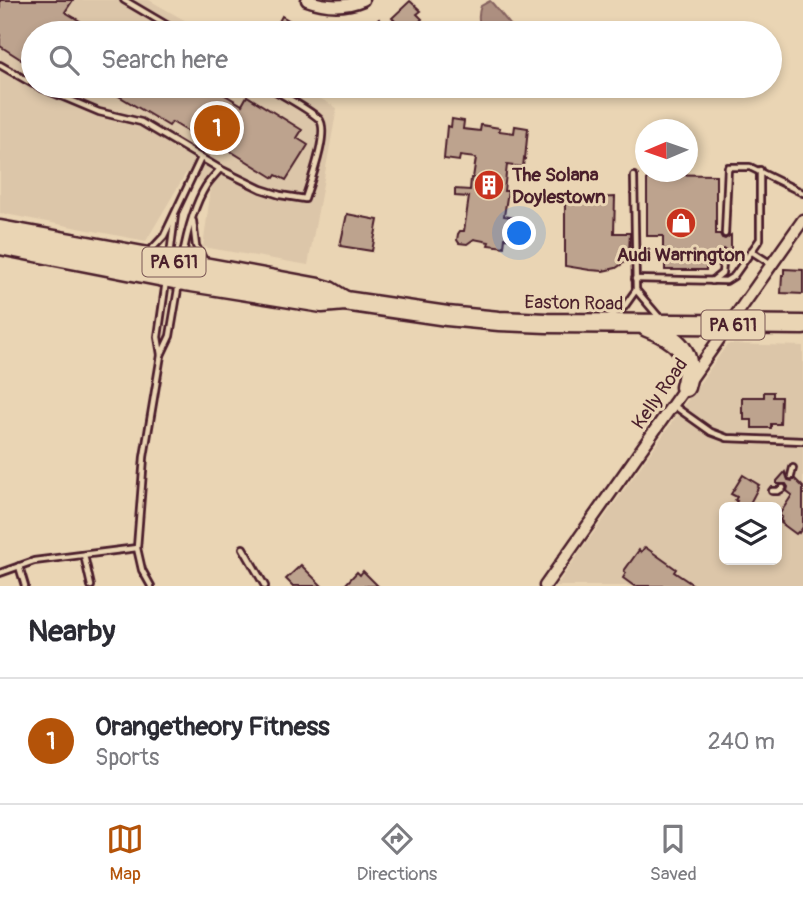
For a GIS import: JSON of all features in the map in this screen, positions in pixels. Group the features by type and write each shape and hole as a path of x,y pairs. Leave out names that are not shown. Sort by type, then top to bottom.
{"highway":[{"name":"Easton Road","path":"0,230 145,257 174,271 218,270 329,290 345,301"},
{"name":"Easton Road","path":"0,246 174,271 322,303 345,301 447,316 499,321 803,325"},
{"path":"637,324 665,334 684,352 688,366 685,387"}],"street":[{"path":"307,0 333,6 363,0"},
{"name":"Kelly Road","path":"545,586 803,220"}],"lane":[{"path":"124,0 160,21"},
{"path":"0,65 21,77"},
{"path":"65,98 99,113 141,122 220,169 261,189 305,199 321,143 323,126 317,117 286,98"},
{"path":"145,257 164,236 201,158"},
{"path":"725,234 728,167 760,170 803,193"},
{"path":"161,355 158,337 174,271 204,189 220,169"},
{"path":"635,279 726,281 734,276 760,239 760,170"},
{"path":"634,176 636,290 663,324"},
{"path":"151,586 142,570 138,548 144,457 161,355 170,336 175,215"},
{"path":"193,220 199,254 205,262 218,270"},
{"path":"751,251 772,264"},
{"path":"712,281 722,273 724,254"},
{"path":"598,323 624,307 636,290"},
{"path":"673,404 711,432 727,438 803,441"},
{"path":"791,476 793,468"},
{"path":"772,491 783,488"},
{"path":"0,573 34,561 138,548"},
{"path":"243,548 265,586"},
{"path":"84,555 91,586"},
{"path":"19,566 25,586"}],"shaded area":[{"path":"0,0 149,0 186,21 21,21 21,98 319,98 337,108 308,265 203,247 211,188 186,173 146,241 0,213"},
{"path":"490,1 507,21 479,21 481,6"},
{"path":"726,346 803,346 803,586 556,586"}],"building":[{"path":"0,0 73,0 65,12 80,21 21,21 21,59 0,46"},
{"path":"410,1 421,11 417,14 422,19 395,21 392,18"},
{"path":"122,98 230,98 242,105 246,98 250,98 302,130 297,138 308,145 286,180 276,175 274,178 219,144 217,149 172,122 169,126"},
{"name":"The Solana Doylestown","path":"452,119 464,121 463,129 480,131 481,125 514,133 515,126 528,128 523,167 507,165 504,191 508,191 504,216 516,218 513,239 505,238 504,247 488,245 489,242 474,239 467,244 457,240 460,231 464,231 469,197 455,196 455,189 470,190 476,158 460,156 459,161 444,159 447,126 451,127"},
{"name":"Audi Warrington","path":"698,175 716,175 716,234 725,239 731,235 731,254 724,249 719,254 709,254 709,257 706,257 706,270 665,270 663,236 647,236 647,182 698,182"},
{"path":"615,197 614,233 630,233 629,252 625,262 616,268 603,271 565,266 565,199"},
{"path":"347,214 378,220 372,251 340,246"},
{"path":"784,269 803,270 803,294 781,293"},
{"path":"764,392 773,392 773,397 781,397 780,424 771,424 771,428 752,428 752,420 744,420 742,397 764,397"},
{"path":"785,472 788,480 795,479 803,487 803,527 799,533 796,534 782,524 782,510 792,495 787,491 786,484 777,484"},
{"path":"743,475 759,485 751,502 736,502 737,497 731,494"},
{"path":"645,547 695,586 634,586 623,578 626,573 624,571 639,550 641,552"},
{"path":"301,565 322,586 293,586 286,579"},
{"path":"363,571 378,586 344,586 357,572 360,575"}],"place":[{"name":"Orangetheory Fitness","path":"217,128"},
{"name":"The Solana Doylestown","path":"489,185"},
{"name":"Audi Warrington","path":"681,223"}]}
